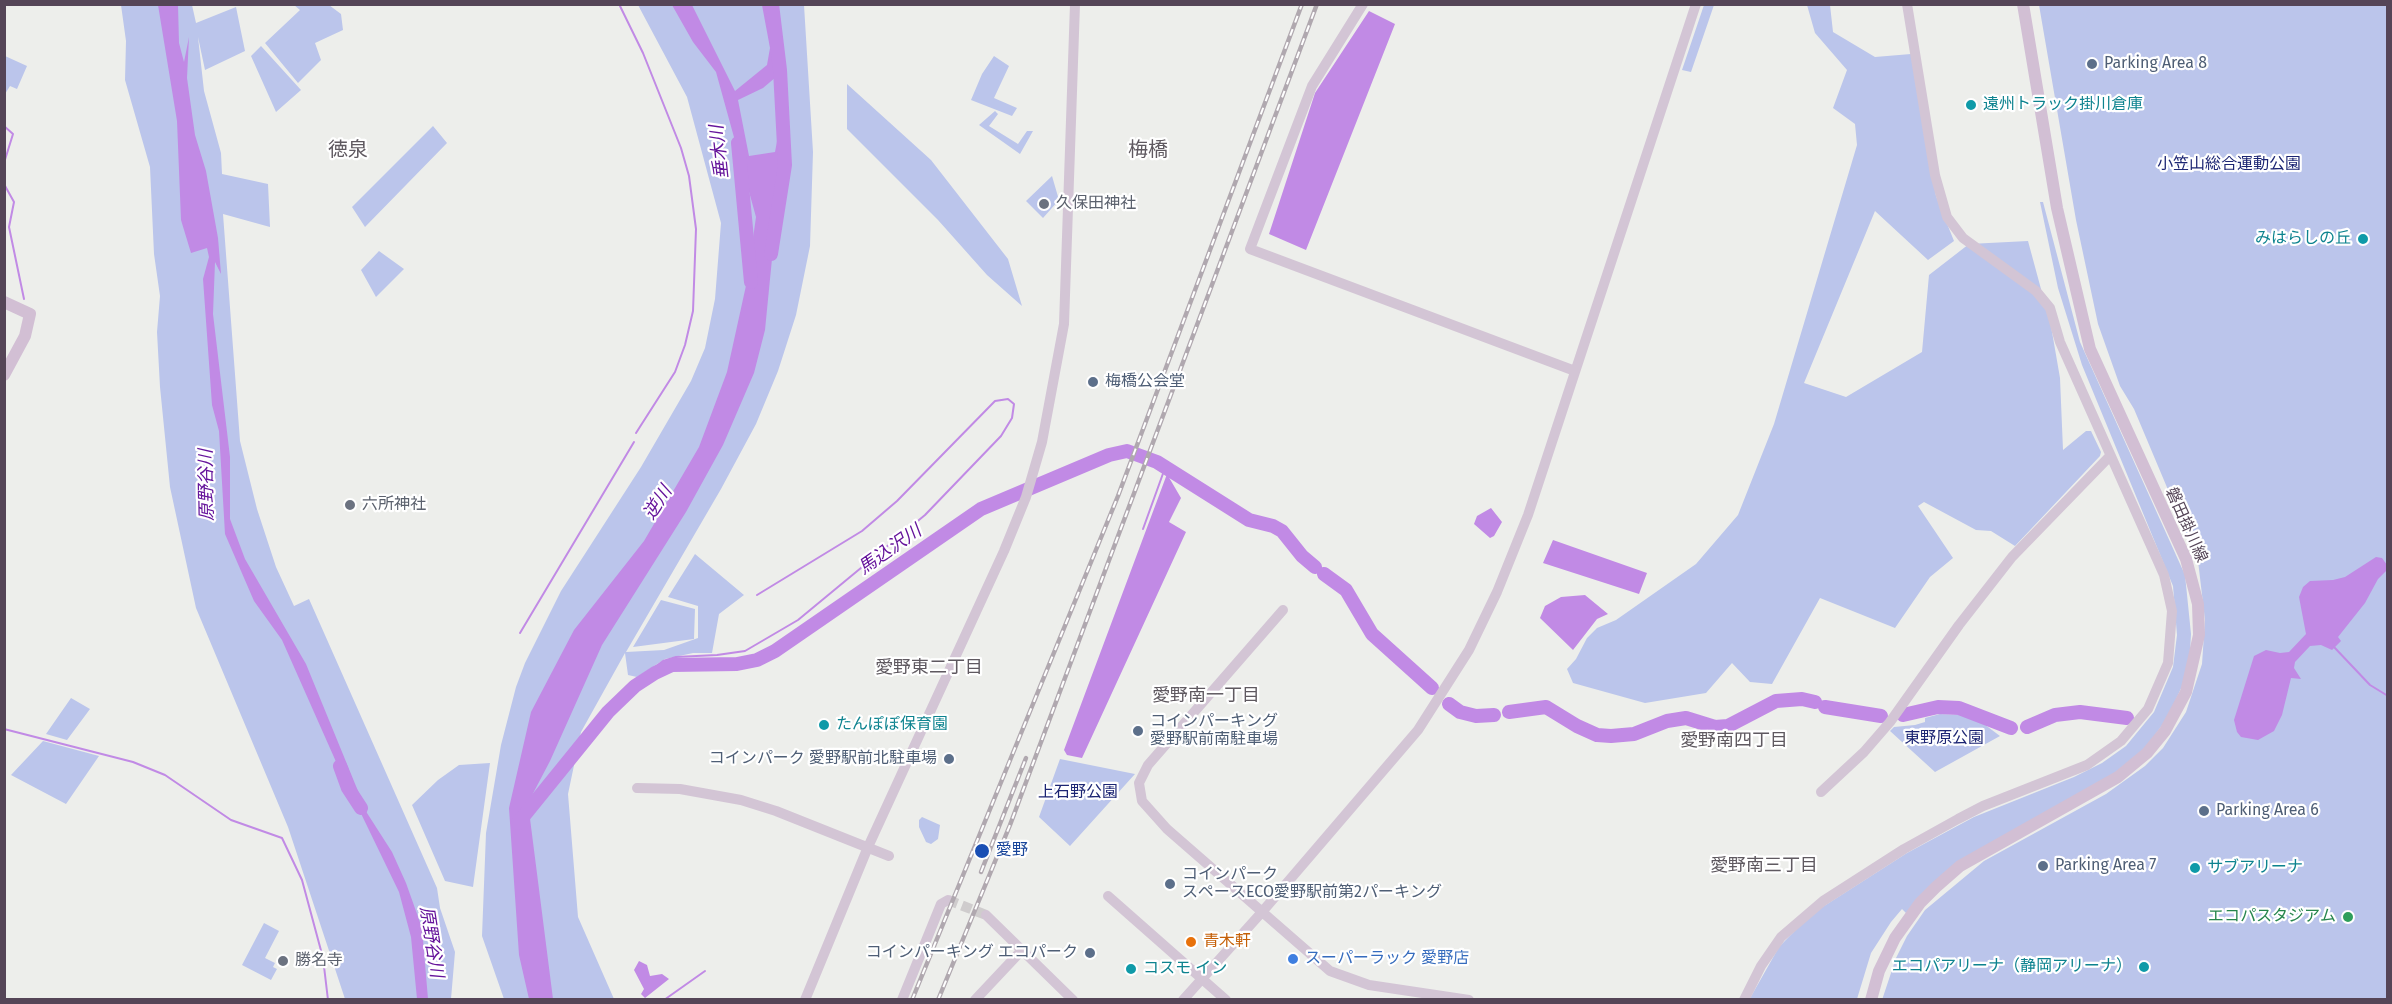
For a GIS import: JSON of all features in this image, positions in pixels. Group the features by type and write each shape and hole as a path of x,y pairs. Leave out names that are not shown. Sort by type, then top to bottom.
{"main road":[{"name":"磐田掛川線","path":"1871,999 1879,971 1895,938 1920,903 1936,887 1960,866 2118,777 2147,753 2165,731 2186,692 2199,635 2198,604 2186,559 2121,422 2090,348 2057,208 2023,4"},
{"path":"4,302 30,314 25,336 4,375"}],"street":[{"path":"805,999 868,848 1004,551 1026,497 1048,419 1064,324 1076,4"},
{"path":"1362,4 1312,86 1250,249 1575,371"},
{"path":"1182,999 1262,912 1418,730 1444,692 1497,592 1528,514 1696,4"},
{"path":"1744,999 1761,966 1781,937 1823,901 1895,854 1966,814 2087,765 2121,741 2148,709 2168,663 2172,625 2170,594 2154,551 2060,342 2050,308 2036,291 1963,238 1947,217 1935,175 1908,4"},
{"path":"1821,792 1864,752 1890,722 1898,707 2012,557 2110,456"},
{"path":"1283,610 1148,765 1139,783 1139,793 1149,812 1318,963 1343,978 1369,985 1469,999"},
{"path":"637,788 680,789 741,800 776,811 889,856"},
{"path":"1108,896 1226,999"},
{"path":"902,999 941,904 948,900"},
{"path":"986,915 1073,999"},
{"path":"975,999 1022,950"}],"green space":[{"path":"121,5 192,5 196,23 236,7 245,51 205,70 198,37 204,91 221,153 222,174 268,184 270,227 223,214 240,441 257,509 276,567 294,606 309,599 437,888 440,908 455,952 451,999 345,999 288,827 196,608 170,487 160,387 157,332 160,296 154,254 150,167 125,80 126,41"},
{"path":"294,5 329,5 341,14 343,30 315,43 321,60 298,83 265,43 300,10"},
{"path":"638,5 804,5 813,152 810,246 796,315 778,371 756,424 626,652 664,650 698,638 698,606 668,597 695,554 744,595 719,614 712,653 693,653 665,659 637,677 628,675 625,653 581,732 568,794 578,917 614,999 504,999 482,936 486,833 501,745 516,687 525,663 561,591 641,467 691,381 705,348 715,299 721,223 687,97"},
{"path":"1704,5 1714,5 1691,72 1682,70"},
{"path":"1807,5 1830,5 1833,32 1875,57 1911,54 1936,196 1954,241 1928,260 1875,211 1804,383 1846,397 1922,352 1929,275 1969,244 2028,241 2051,326 2060,378 2063,450 2086,431 2091,431 2101,452 2100,456 2015,546 1991,531 1976,530 1924,502 1918,506 1953,558 1930,577 1895,628 1820,598 1772,684 1750,682 1732,663 1706,693 1645,703 1573,683 1567,669 1576,659 1587,638 1597,628 1616,620 1696,564 1738,515 1774,424 1857,145 1855,124 1833,108 1847,70 1815,33"},
{"name":"小笠山総合運動公園","path":"2039,5 2387,5 2387,999 1882,1000 1896,958 1907,936 1925,910 1984,861 2106,794 2145,766 2163,748 2186,712 2202,664 2205,620 2198,561 2134,409 2120,386 2098,324 2076,220"},
{"path":"261,46 301,90 276,112 251,56"},
{"path":"5,56 27,66 17,89 10,86 5,94"},
{"path":"994,56 1009,66 994,98 1017,108 1012,116 971,100 982,74"},
{"path":"847,84 931,160 1008,259 1022,306 987,275 938,220 847,129"},
{"path":"995,111 998,114 989,126 1018,144 1027,131 1033,131 1020,154 979,125"},
{"path":"433,126 447,143 365,227 352,207"},
{"path":"1052,176 1059,200 1043,218 1026,201"},
{"path":"2040,202 2043,202 2080,342 2185,575 2191,634 2190,653 2183,684 2168,717 2144,750 2115,774 2017,830 1906,913 1902,909 1871,953 1857,999 1749,1000 1779,947 1810,915 1907,853 1974,817 2074,777 2102,763 2126,746 2154,712 2173,667 2177,635 2173,586 2082,365 2058,288"},
{"path":"379,251 404,269 376,297 361,270"},
{"path":"661,600 695,609 694,639 633,647"},
{"path":"71,698 90,709 67,740 46,734"},
{"name":"東野原公園","path":"1940,714 1961,715 1984,724 2000,736 1935,772 1890,731 1894,727 1925,722 1925,718"},
{"path":"43,741 99,756 66,804 11,775"},
{"name":"上石野公園","path":"1060,759 1135,774 1070,846 1039,817"},
{"path":"490,763 473,887 445,881 412,805 438,780 459,765"},
{"path":"922,817 940,825 938,839 931,844 926,842 919,827 919,820"},
{"path":"264,923 279,931 265,958 275,963 273,967 277,969 271,980 242,965"}],"shaded area":[{"path":"158,5 178,5 179,43 184,62 189,37 187,78 195,135 206,171 218,238 221,274 215,262 213,314 230,457 230,519 245,559 306,664 367,813 392,852 406,883 422,928 428,999 417,999 411,937 399,892 337,764 282,640 254,601 225,534 219,431 212,405 203,279 209,257 207,248 191,253 181,220 177,121"},
{"path":"672,5 692,5 735,91 767,65 770,48 762,5 772,5 783,147 765,330 754,373 723,445 686,512 602,645 550,761 528,803 553,999 529,999 519,955 509,808 531,712 574,630 644,541 699,447 727,372 747,281 756,217 716,72 693,42","holes":["776,77 778,136 775,152 749,156 738,100 763,88"]},
{"path":"1369,11 1395,24 1306,250 1269,234 1315,93"},
{"path":"1167,474 1181,498 1169,522 1186,532 1082,758 1067,755 1064,750"},
{"path":"1491,508 1502,522 1494,536 1490,538 1474,524 1477,516"},
{"path":"1553,540 1647,573 1639,594 1543,563"},
{"path":"2376,557 2382,558 2387,565 2387,570 2378,579 2365,603 2338,637 2341,641 2332,650 2321,645 2310,646 2295,662 2294,668 2301,679 2291,678 2282,715 2274,731 2258,740 2241,737 2234,720 2254,656 2266,650 2289,652 2306,634 2299,597 2303,587 2310,581 2345,577"},
{"path":"1585,595 1608,614 1597,619 1573,650 1540,618 1545,606 1561,597"},
{"path":"639,961 647,965 650,976 662,974 669,979 645,998 641,994 644,989 634,970"}],"waterway":[{"path":"619,4 643,53 681,148 689,176 696,229 693,311 685,345 675,372 636,433"},
{"name":"逆川","path":"771,254 785,165 780,70 772,4"},
{"path":"4,126 13,134 4,163"},
{"name":"垂木川","path":"738,143 751,282"},
{"path":"4,184 14,202 9,227 24,299"},
{"path":"620,700 643,676 663,661 676,657 745,651 798,620 925,515 1001,436 1012,418 1014,404 1008,399 995,401 897,501 862,531 757,595"},
{"path":"520,633 634,442"},
{"name":"馬込沢川","path":"518,823 608,712 635,686 655,673 672,665 737,664 757,660 775,651 981,509 1109,455 1127,451 1157,462 1249,520 1273,526 1282,531 1302,556 1315,567"},
{"path":"1143,529 1165,468 1157,462"},
{"name":"馬込沢川","path":"1324,574 1346,590 1372,634 1432,688"},
{"path":"2334,647 2370,685 2388,696"},
{"name":"馬込沢川","path":"1509,712 1546,707 1597,735 1611,736 1634,734 1667,721 1686,718 1715,727 1728,726 1776,701 1802,699 1815,702"},
{"name":"馬込沢川","path":"1449,704 1460,712 1476,716 1494,715"},
{"name":"馬込沢川","path":"1825,707 1881,716"},
{"name":"馬込沢川","path":"1903,715 1938,707 1959,708 2011,728"},
{"name":"馬込沢川","path":"2027,727 2055,715 2080,712 2127,718"},
{"path":"4,729 133,762 165,775 231,820 282,838 302,880 323,958 328,1000"},
{"name":"原野谷川","path":"340,766 348,788 361,808"},
{"path":"664,1000 705,971"}],"tunnel":[{"path":"948,900 986,915"}],"railway":[{"path":"912,1000 1118,496 1302,4"},
{"path":"938,1000 1010,825 1317,4"},
{"path":"981,872 1026,758"}],"place":[{"name":"Parking Area 8","path":"2092,64"},
{"name":"遠州トラック掛川倉庫","path":"1971,105"},
{"name":"久保田神社","path":"1044,204"},
{"name":"みはらしの丘","path":"2363,239"},
{"name":"梅橋公会堂","path":"1093,382"},
{"name":"六所神社","path":"350,505"},
{"name":"たんぽぽ保育園","path":"824,725"},
{"name":"コインパーキング 愛野駅前南駐車場","path":"1138,731"},
{"name":"コインパーク 愛野駅前北駐車場","path":"949,759"},
{"name":"Parking Area 6","path":"2204,811"},
{"name":"愛野","path":"982,851"},
{"name":"Parking Area 7","path":"2043,866"},
{"name":"サブアリーナ","path":"2195,868"},
{"name":"コインパーク スペースECO愛野駅前第2パーキング","path":"1170,884"},
{"name":"エコパスタジアム","path":"2348,917"},
{"name":"青木軒","path":"1191,942"},
{"name":"コインパーキング エコパーク","path":"1090,953"},
{"name":"スーパーラック 愛野店","path":"1293,959"},
{"name":"勝名寺","path":"283,961"},
{"name":"エコパアリーナ（静岡アリーナ）","path":"2144,967"},
{"name":"コスモ イン","path":"1131,969"}],"district":[{"name":"徳泉","path":"348,150"},
{"name":"梅橋","path":"1148,150"},
{"name":"愛野東二丁目","path":"929,668"},
{"name":"愛野南一丁目","path":"1206,696"},
{"name":"愛野南四丁目","path":"1734,741"},
{"name":"愛野南三丁目","path":"1764,866"}]}
